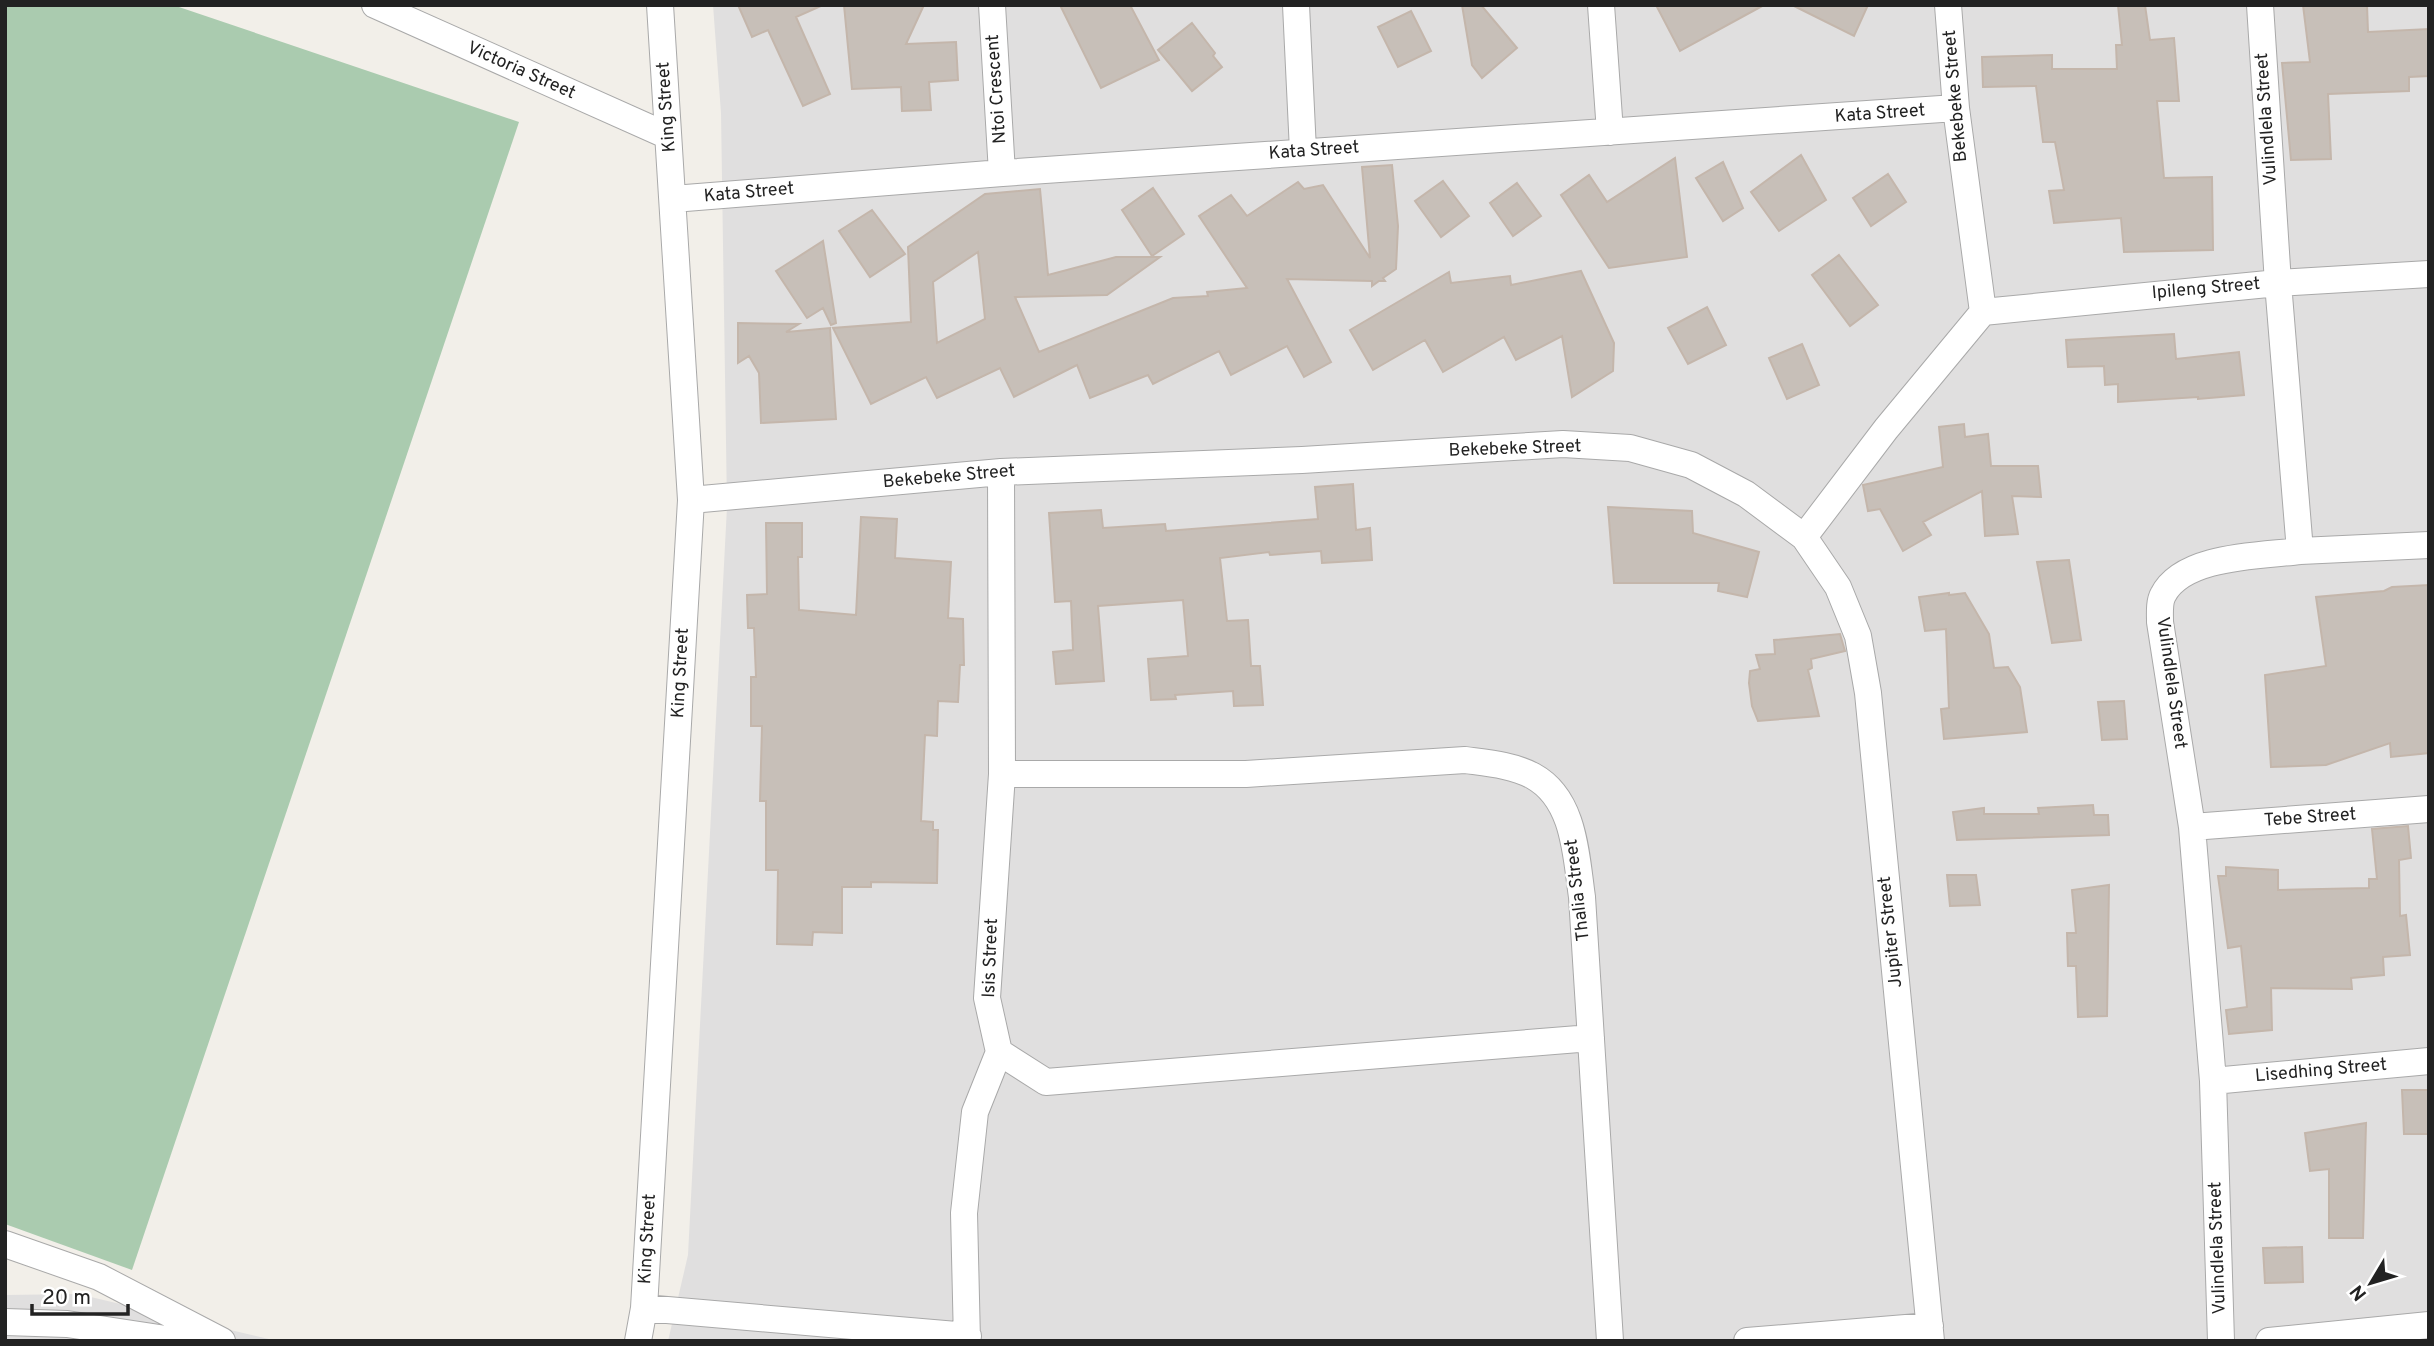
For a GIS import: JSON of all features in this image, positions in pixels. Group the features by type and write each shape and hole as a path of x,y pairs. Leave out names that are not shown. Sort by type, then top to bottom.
{"street":[{"name":"Victoria Street","path":"374,5 668,136"},
{"name":"King Street","path":"638,1341 644,1308 691,500 660,5"},
{"name":"Ntoi Crescent","path":"992,5 1002,173"},
{"path":"1296,5 1303,151"},
{"path":"1601,5 1610,132"},
{"name":"Bekebeke Street","path":"1948,5 1956,108 1983,312"},
{"name":"Vulindlela Street","path":"2221,1341 2213,1081 2192,827 2160,622 2162,596 2188,571 2215,562 2300,551 2278,283 2260,5"},
{"name":"Kata Street","path":"674,199 1303,151 1956,108"},
{"name":"Ipileng Street","path":"1983,312 2278,283 2429,274"},
{"path":"1804,537 1886,429 1983,312"},
{"name":"Bekebeke Street","path":"691,500 1001,472 1302,460 1563,444 1630,449 1690,465 1746,494 1804,537"},
{"name":"Isis Street","path":"999,1052 987,998 1002,774 1001,472"},
{"name":"Jupiter Street","path":"1804,537 1838,587 1858,636 1868,693 1930,1333"},
{"path":"2300,551 2429,545"},
{"name":"Thalia Street","path":"1002,774 1246,775 1465,760 1499,765 1534,776 1558,798 1573,836 1582,897 1610,1341"},
{"name":"Tebe Street","path":"2192,827 2429,809"},
{"path":"644,1308 968,1338 964,1213 975,1112 999,1052 1046,1082 1591,1038"},
{"name":"Lisedhing Street","path":"2213,1081 2429,1061"},
{"path":"5,1244 99,1277 222,1341"},
{"path":"5,1322 67,1324 179,1341"},
{"path":"2269,1341 2429,1325"},
{"path":"1747,1341 1930,1333"}],"shaded area":[{"path":"713,5 2429,5 2429,1341 668,1341 688,1255 727,507 721,113"},
{"path":"78,1294 277,1341 5,1341 5,1295"}],"green space":[{"path":"5,5 173,5 519,122 132,1270 5,1224"}],"building":[{"path":"738,5 823,5 796,17 830,94 803,106 768,30 752,37"},
{"path":"844,5 924,5 906,44 956,42 958,80 929,82 931,110 902,111 901,87 852,89"},
{"path":"1060,5 1130,5 1159,60 1101,88"},
{"path":"1462,5 1481,5 1517,48 1482,78 1472,65"},
{"path":"1656,5 1764,5 1680,51"},
{"path":"1792,5 1868,5 1854,36"},
{"path":"2118,5 2145,5 2150,40 2174,38 2179,101 2157,101 2164,178 2212,177 2213,250 2124,252 2121,218 2054,223 2049,191 2064,190 2055,142 2043,142 2036,86 1983,87 1982,57 2052,55 2052,69 2117,69 2116,45 2122,45"},
{"path":"2303,5 2367,5 2368,32 2429,29 2429,76 2409,77 2409,91 2328,94 2331,159 2291,160 2282,63 2310,62"},
{"path":"1411,11 1431,51 1398,67 1378,27"},
{"path":"1192,23 1215,53 1213,56 1222,67 1192,91 1158,50"},
{"path":"1801,155 1826,200 1779,231 1751,192"},
{"path":"1675,158 1687,257 1609,268 1561,195 1589,175 1607,202"},
{"path":"1723,162 1743,208 1723,221 1696,178"},
{"path":"1392,165 1398,226 1396,269 1383,278 1385,281 1379,281 1372,286 1372,281 1287,279 1331,362 1304,377 1287,346 1231,375 1219,351 1153,384 1148,375 1090,398 1077,365 1014,397 1000,368 937,398 926,377 871,404 833,328 911,322 908,247 985,194 1040,189 1048,275 1116,257 1160,257 1107,295 1015,297 1039,352 1173,298 1208,296 1207,292 1247,288 1199,216 1231,195 1247,216 1298,182 1304,189 1323,185 1370,258 1362,167","holes":["978,252 985,319 937,343 933,282"]},
{"path":"1888,174 1906,202 1871,226 1853,198"},
{"path":"1443,181 1469,216 1441,237 1415,201"},
{"path":"1517,183 1541,216 1513,236 1490,203"},
{"path":"1153,188 1184,234 1152,256 1122,210"},
{"path":"872,210 905,254 870,277 839,231"},
{"path":"823,241 836,323 831,325 823,308 807,318 776,271"},
{"path":"1839,255 1878,305 1850,326 1812,275"},
{"path":"1581,271 1614,343 1613,371 1572,397 1562,336 1516,360 1504,337 1443,372 1425,340 1373,370 1350,330 1449,272 1451,283 1510,276 1511,285"},
{"path":"1707,307 1726,345 1688,364 1668,328"},
{"path":"738,323 799,324 786,332 830,328 836,419 761,423 759,373 749,356 738,363"},
{"path":"2174,334 2176,359 2239,352 2244,395 2118,402 2118,384 2105,385 2104,366 2068,367 2066,340"},
{"path":"1802,344 1819,385 1787,399 1769,358"},
{"path":"1964,424 1965,437 1988,434 1991,466 2038,466 2041,497 2012,496 2018,534 1985,536 1982,491 1923,522 1931,535 1903,551 1880,509 1868,511 1863,485 1943,467 1939,427"},
{"path":"1353,484 1356,530 1370,528 1372,560 1322,563 1321,551 1270,555 1269,552 1220,558 1227,621 1248,620 1251,666 1260,666 1263,705 1234,706 1233,691 1175,695 1176,699 1151,700 1148,659 1188,656 1183,600 1098,606 1104,681 1056,684 1053,652 1073,650 1071,601 1055,602 1049,513 1101,510 1103,528 1165,524 1166,531 1318,519 1315,487"},
{"path":"1608,507 1692,511 1693,533 1759,552 1747,597 1718,591 1719,583 1614,583"},
{"path":"861,517 897,519 895,558 951,562 948,618 963,619 964,665 960,665 958,702 938,701 937,736 925,735 921,821 933,822 933,830 938,830 937,883 871,882 871,887 842,887 842,933 813,932 812,945 777,944 778,870 766,870 766,801 760,801 762,726 751,726 751,677 756,677 754,628 748,628 747,595 767,594 766,523 802,523 802,557 798,557 799,610 856,615"},
{"path":"2069,560 2081,640 2052,643 2037,562"},
{"path":"2429,585 2429,753 2391,757 2390,743 2326,765 2271,767 2265,675 2326,666 2316,597"},
{"path":"1965,593 1989,634 1994,668 2008,667 2020,687 2027,732 1944,739 1941,709 1949,708 1946,629 1925,631 1919,597"},
{"path":"1840,634 1845,651 1811,659 1812,668 1808,670 1819,716 1758,721 1752,706 1749,683 1750,671 1760,669 1756,655 1775,654 1774,640"},
{"path":"2124,701 2127,739 2102,740 2098,702"},
{"path":"2093,805 2094,815 2108,815 2109,835 1957,840 1953,812 1984,808 1984,814 2039,814 2038,808"},
{"path":"2408,826 2411,858 2399,860 2400,916 2406,915 2410,955 2383,957 2384,975 2351,978 2352,989 2271,988 2272,1030 2229,1034 2226,1010 2247,1007 2241,946 2228,948 2218,876 2226,876 2226,867 2278,870 2278,890 2369,888 2369,879 2377,879 2372,829"},
{"path":"1947,875 1976,875 1980,905 1950,906"},
{"path":"2109,885 2107,1016 2078,1017 2076,966 2068,966 2067,933 2076,933 2072,890"},
{"path":"2402,1090 2429,1090 2429,1134 2404,1134"},
{"path":"2366,1123 2363,1238 2329,1238 2329,1169 2310,1171 2305,1133"},
{"path":"2302,1247 2303,1282 2265,1283 2263,1248"}]}
